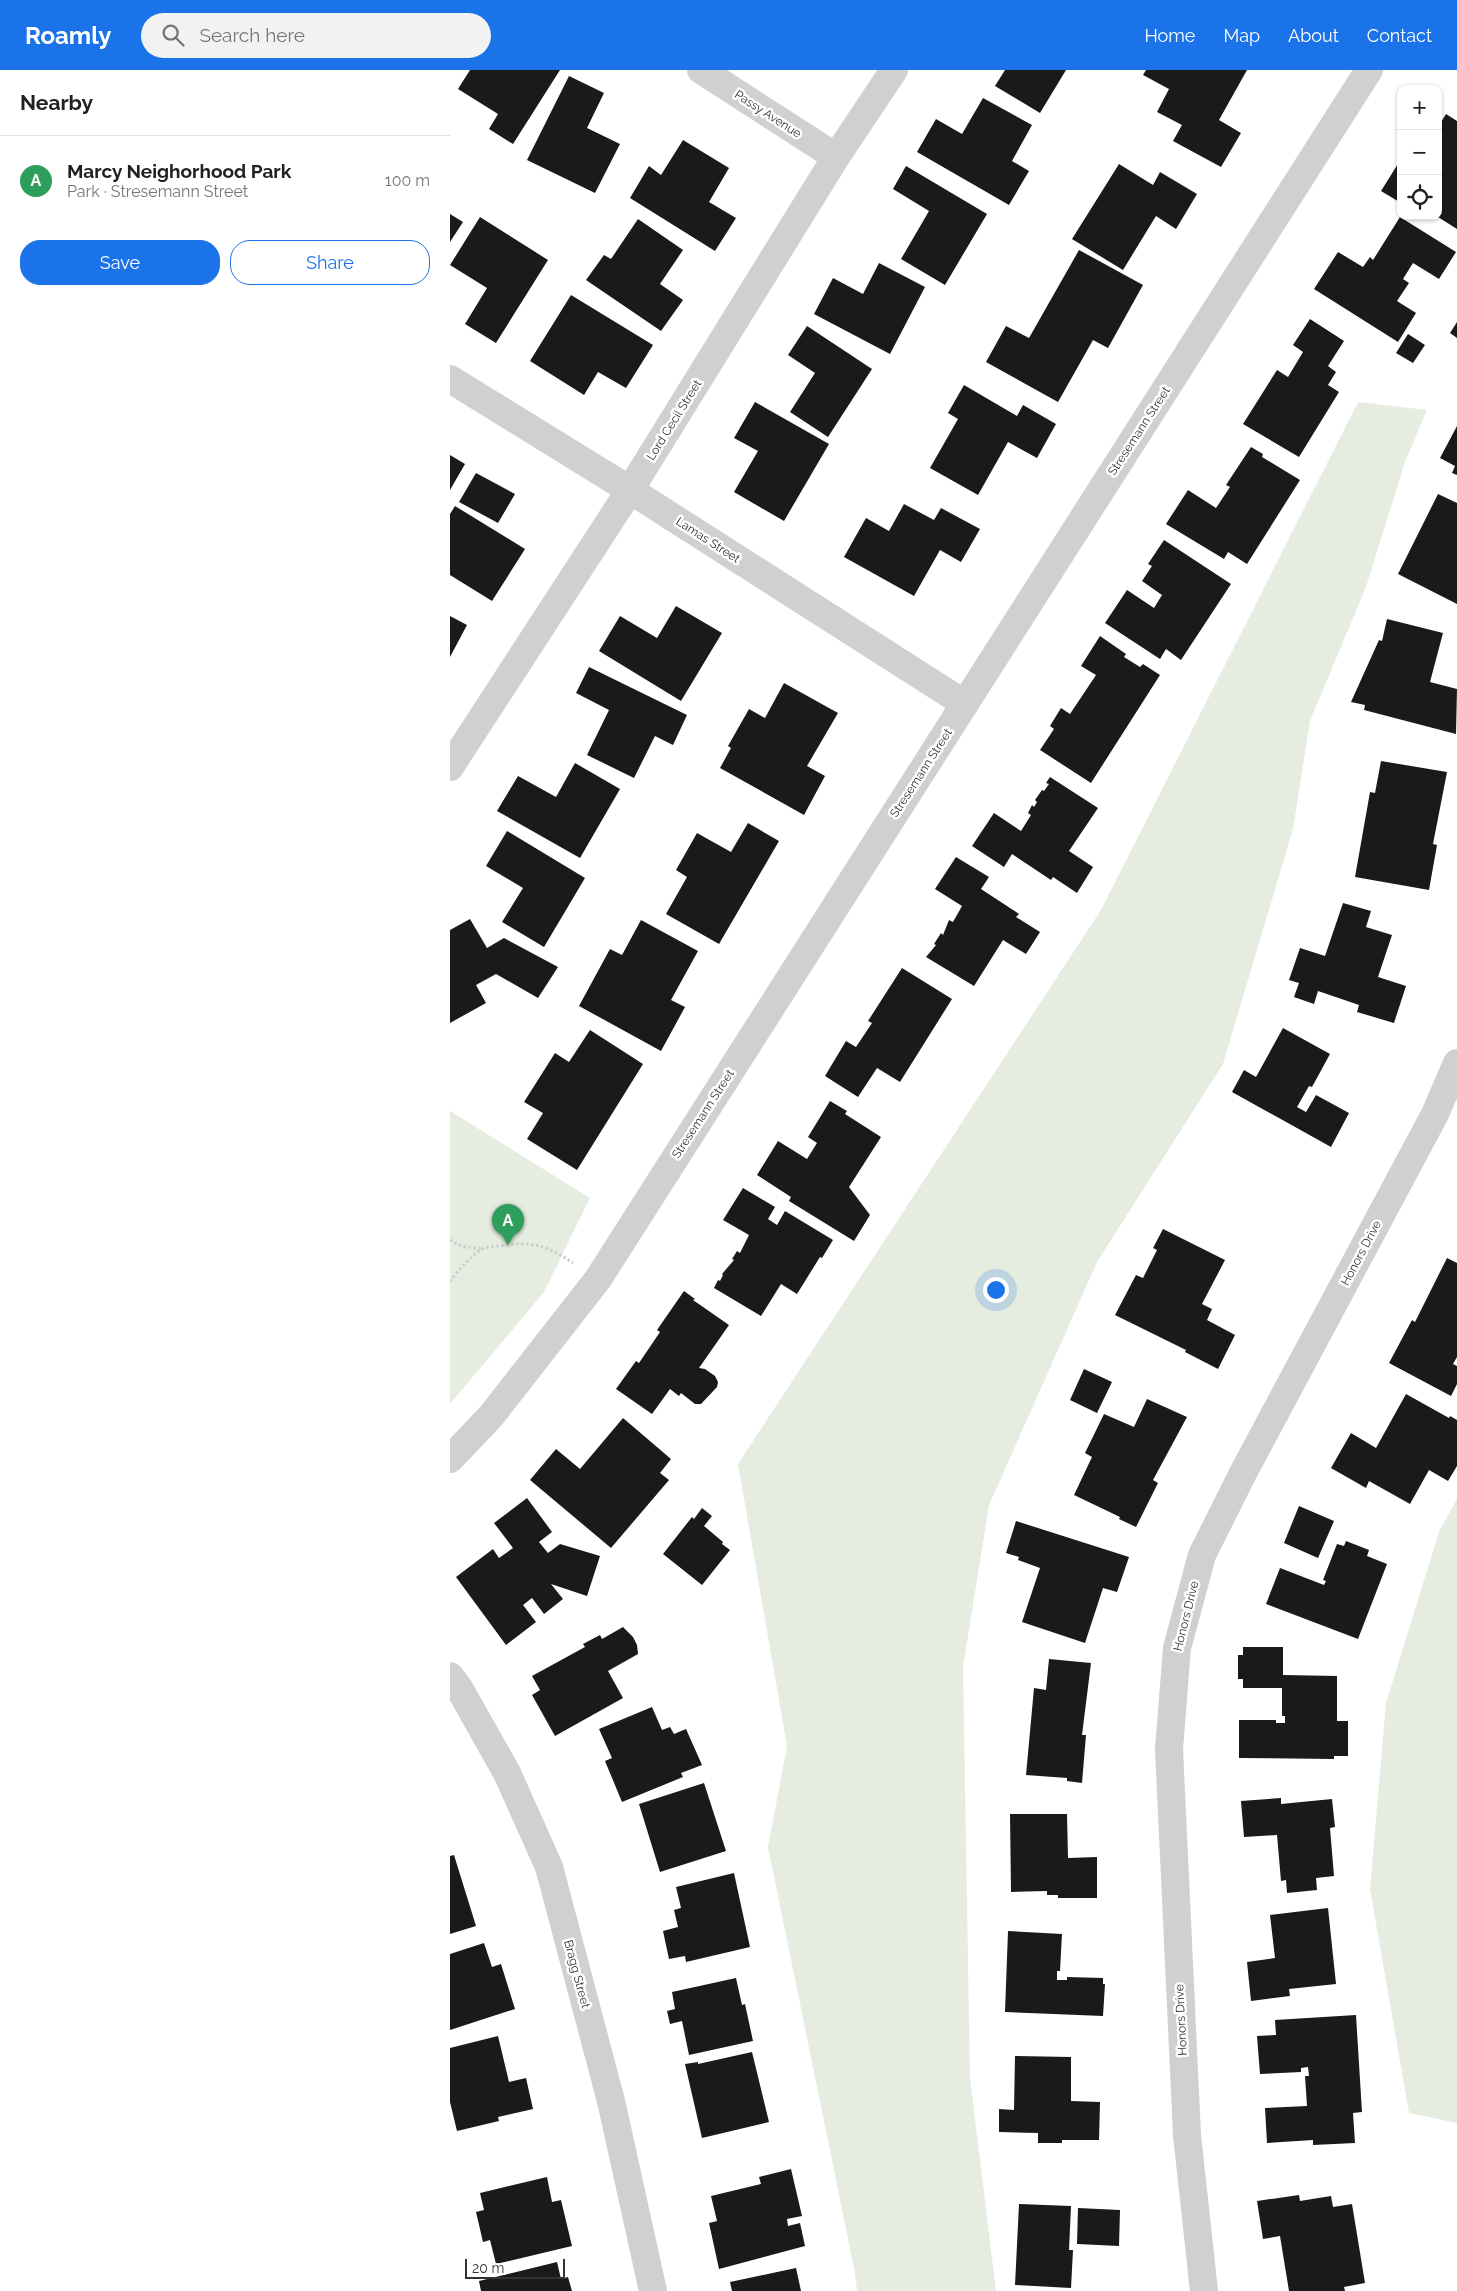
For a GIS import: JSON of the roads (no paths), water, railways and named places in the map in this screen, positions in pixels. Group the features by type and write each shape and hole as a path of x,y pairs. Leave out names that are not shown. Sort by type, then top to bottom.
{"street":[{"name":"Passy Avenue","path":"701,70 836,157"},
{"name":"Lord Cecil Street","path":"450,767 630,490 836,157 894,70"},
{"name":"Stresemann Street","path":"450,1459 491,1416 598,1280 1369,70"},
{"name":"Lamas Street","path":"450,379 630,490 965,704"},
{"name":"Honors Drive","path":"1204,2291 1186,2135 1169,1749 1177,1648 1202,1556 1243,1473 1435,1114 1457,1063"},
{"name":"Bragg Street","path":"450,1676 459,1688 507,1773 549,1867 611,2101 653,2291"}],"place":[{"name":"Marcy Neighorhood Park","path":"508,1245"}]}
